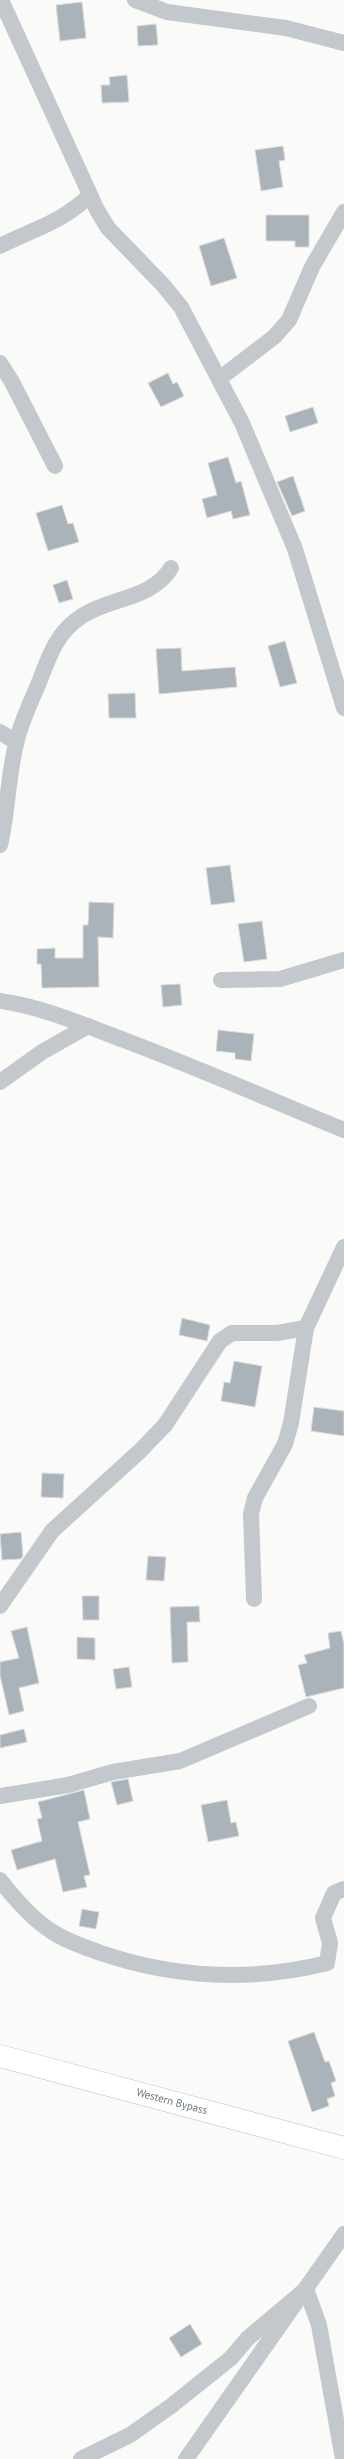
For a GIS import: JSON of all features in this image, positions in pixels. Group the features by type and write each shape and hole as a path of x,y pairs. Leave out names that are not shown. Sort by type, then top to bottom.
{"main road":[{"name":"Western Bypass","path":"0,2056 344,2148"}],"street":[{"path":"1,0 89,196 108,228 155,276 181,307 242,423 295,549 344,708"},
{"path":"135,0 167,12 286,28 344,43"},
{"path":"0,246 60,220 73,212 89,196"},
{"path":"219,380 274,337 289,320 312,267 344,212"},
{"path":"0,363 12,382 54,466"},
{"path":"0,846 6,818 16,742 57,638 82,616 154,587 165,578 171,568"},
{"path":"0,732 16,742"},
{"path":"221,980 280,979 344,960"},
{"path":"0,1000 28,1005 88,1026 203,1070 344,1130"},
{"path":"0,1082 42,1052 88,1026"},
{"path":"254,1599 251,1514 255,1498 285,1444 291,1423 306,1328 344,1247"},
{"path":"0,1606 52,1531 140,1451 165,1424 220,1341 232,1334 276,1333 306,1328"},
{"path":"0,1796 68,1785 113,1772 180,1761 309,1706"},
{"path":"0,1880 11,1894 50,1931 80,1946 118,1959 157,1968 199,1974 247,1976 308,1968 327,1963 330,1943 323,1918 334,1893 344,1889"},
{"path":"186,2459 344,2234"},
{"path":"81,2459 130,2435 171,2406 231,2358 248,2338 306,2289"},
{"path":"306,2289 319,2325 342,2459"}],"building":[{"path":"82,2 86,38 60,41 56,5"},
{"path":"156,24 158,45 138,46 137,26"},
{"path":"127,75 129,102 102,103 101,85 110,85 109,77"},
{"path":"283,146 285,160 279,161 283,187 261,191 255,150"},
{"path":"266,215 309,215 309,247 295,247 295,241 266,241"},
{"path":"224,238 237,278 211,286 199,246"},
{"path":"168,373 173,384 177,382 184,396 161,407 148,383"},
{"path":"313,407 318,423 290,432 285,416"},
{"path":"228,457 236,483 241,481 250,515 233,519 231,511 207,518 202,499 217,495 208,463"},
{"path":"293,476 305,511 292,516 277,482"},
{"path":"62,505 68,524 73,523 79,542 48,551 36,513"},
{"path":"67,580 73,599 59,603 53,585"},
{"path":"285,641 297,683 280,687 268,646"},
{"path":"181,648 182,671 235,667 237,687 159,694 156,649"},
{"path":"135,693 136,718 109,718 108,694"},
{"path":"230,865 235,902 211,905 206,868"},
{"path":"89,902 114,903 113,938 98,937 99,987 42,988 41,964 37,964 37,949 55,948 55,958 83,958 83,925 88,925"},
{"path":"262,921 267,959 244,962 238,924"},
{"path":"180,984 182,1005 163,1007 161,985"},
{"path":"218,1030 254,1034 251,1061 235,1059 235,1053 216,1051"},
{"path":"182,1318 210,1325 207,1341 179,1335"},
{"path":"234,1361 262,1366 255,1407 221,1401 224,1382 230,1383"},
{"path":"314,1407 344,1411 344,1436 311,1431"},
{"path":"42,1473 64,1474 63,1498 41,1497"},
{"path":"21,1532 23,1556 21,1559 2,1560 0,1534"},
{"path":"148,1556 166,1557 164,1581 146,1580"},
{"path":"82,1596 99,1596 99,1620 83,1620"},
{"path":"199,1606 200,1622 187,1622 188,1662 172,1663 170,1607"},
{"path":"27,1627 39,1683 19,1688 24,1711 9,1715 0,1675 0,1662 19,1658 11,1631"},
{"path":"341,1631 344,1644 344,1688 306,1697 298,1665 307,1663 304,1655 330,1648 328,1633"},
{"path":"77,1637 95,1638 95,1660 77,1659"},
{"path":"129,1667 132,1687 116,1689 113,1669"},
{"path":"24,1729 27,1742 0,1748 0,1735"},
{"path":"128,1779 133,1801 117,1805 111,1782"},
{"path":"84,1790 90,1819 78,1822 90,1875 84,1876 87,1887 63,1892 55,1859 17,1870 11,1850 42,1841 37,1819 42,1818 38,1802"},
{"path":"227,1800 231,1823 236,1822 239,1836 208,1842 201,1805"},
{"path":"82,1909 99,1912 96,1929 79,1926"},
{"path":"314,2032 325,2062 329,2061 336,2081 331,2083 335,2096 327,2099 329,2106 312,2112 288,2041"},
{"path":"190,2324 202,2344 181,2357 169,2338"}]}
